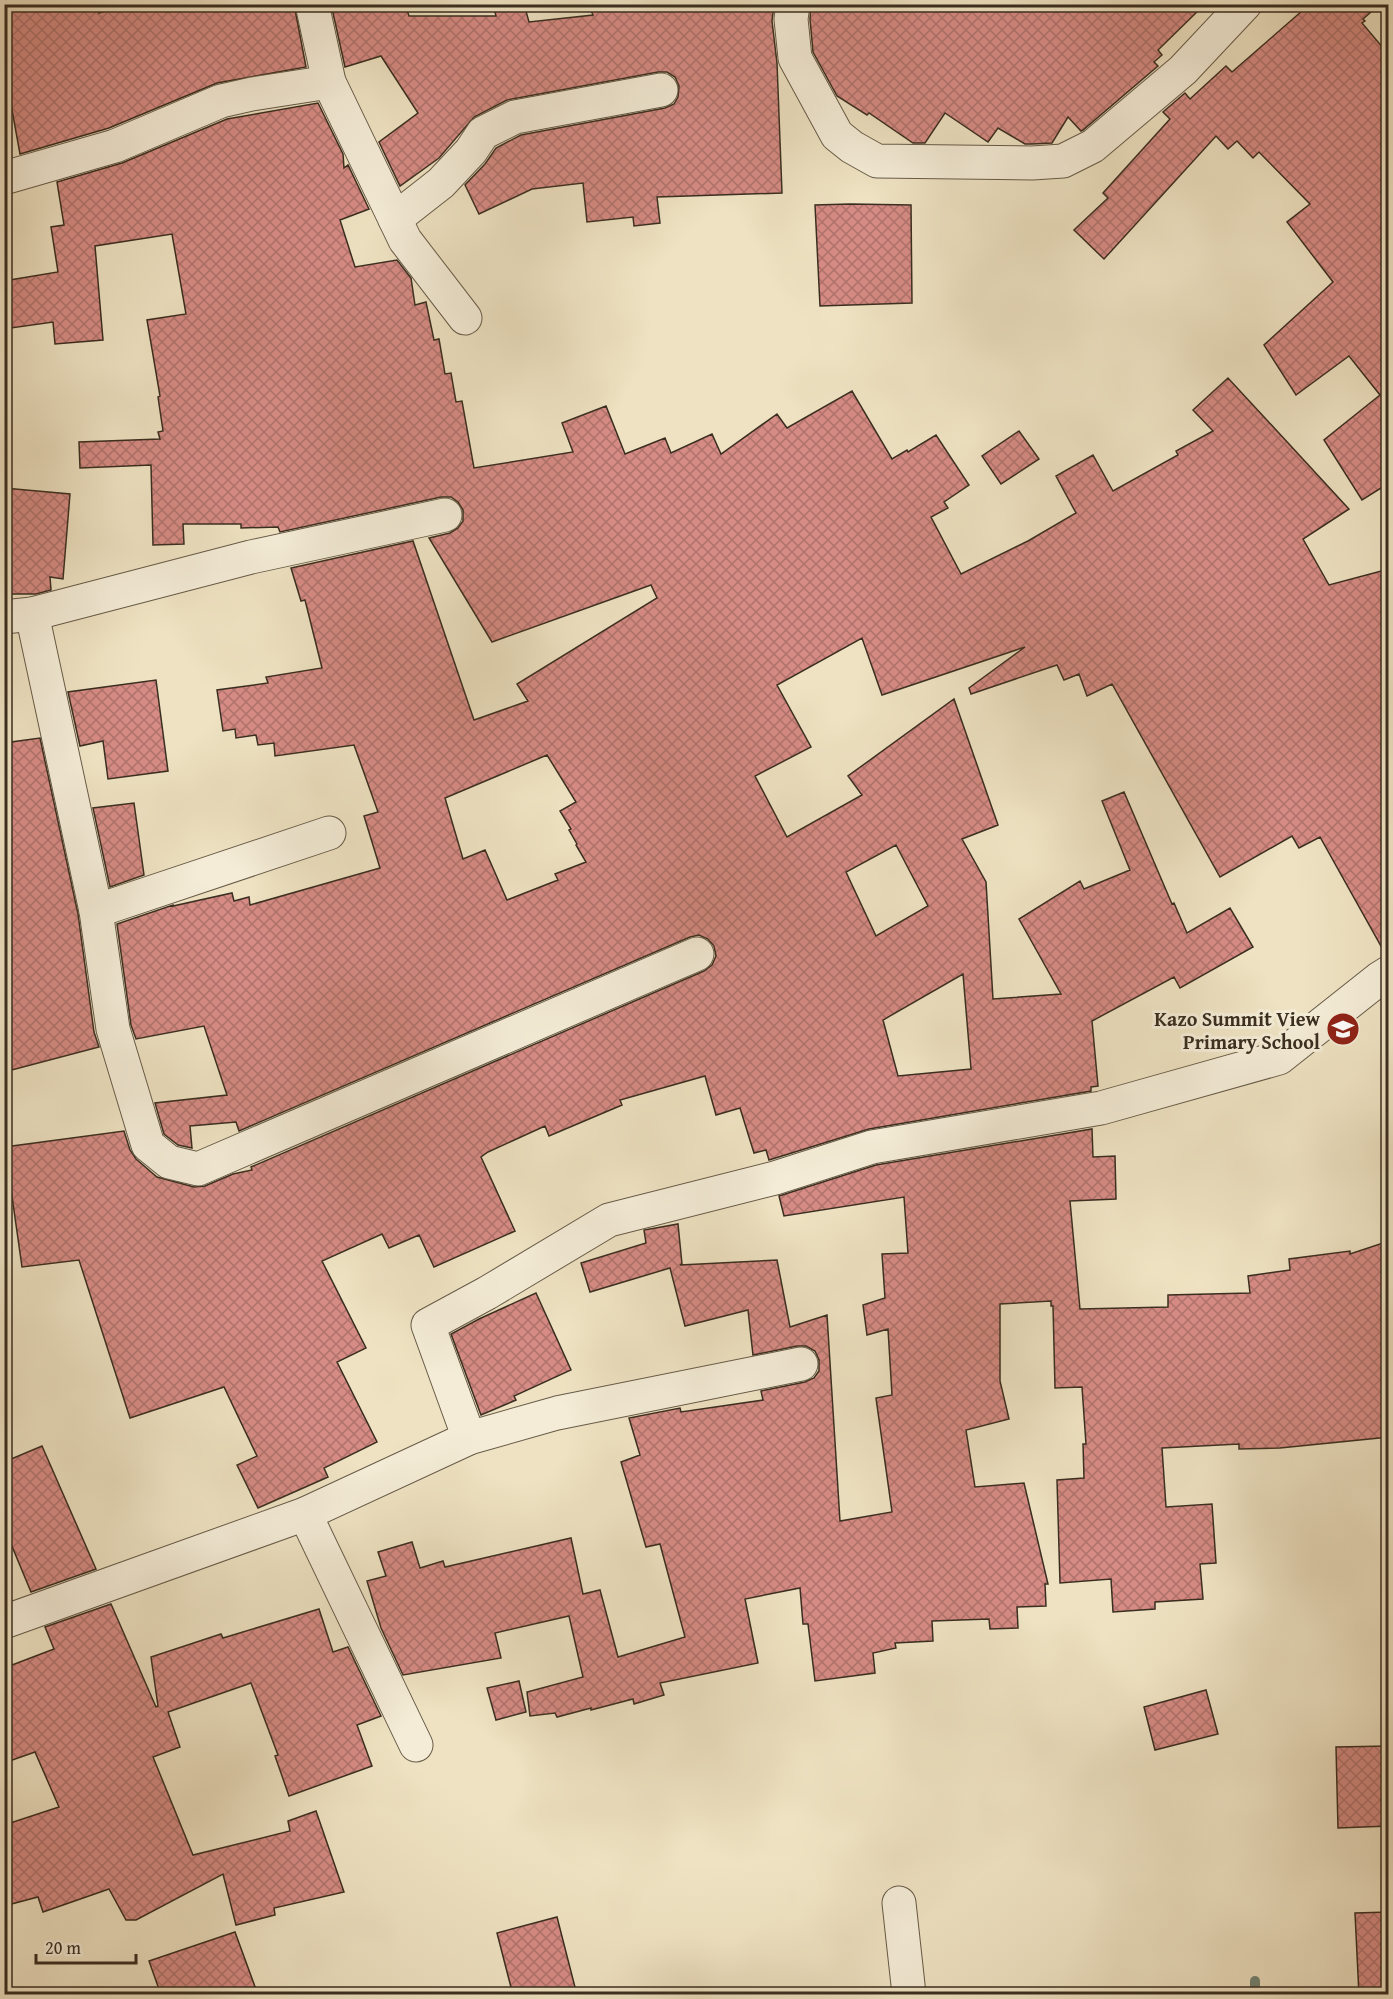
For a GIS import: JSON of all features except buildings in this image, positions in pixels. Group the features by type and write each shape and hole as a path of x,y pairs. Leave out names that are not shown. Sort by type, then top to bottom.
{"street":[{"path":"312,4 329,82 405,240 465,318"},
{"path":"794,4 791,19 795,58 837,135 852,147 878,161 1020,162 1064,161 1093,146 1183,70 1245,4"},
{"path":"4,178 115,146 220,101 329,82"},
{"path":"395,219 441,183 471,151 483,133 498,124 515,117 661,90"},
{"path":"445,515 251,558 18,615 96,911 113,1029 148,1145 169,1162 198,1169 697,954"},
{"path":"96,911 329,833"},
{"path":"469,1438 428,1325 487,1293 609,1220 775,1178 872,1147 1101,1108 1279,1058 1389,973"},
{"path":"4,1622 304,1514 469,1438 557,1413 801,1364"},
{"path":"304,1514 416,1745"},
{"path":"899,1903 909,1995"}],"waterway":[{"path":"1255,1981 1255,1994"}],"place":[{"name":"Kazo Summit View Primary School","path":"1343,1029"}]}
